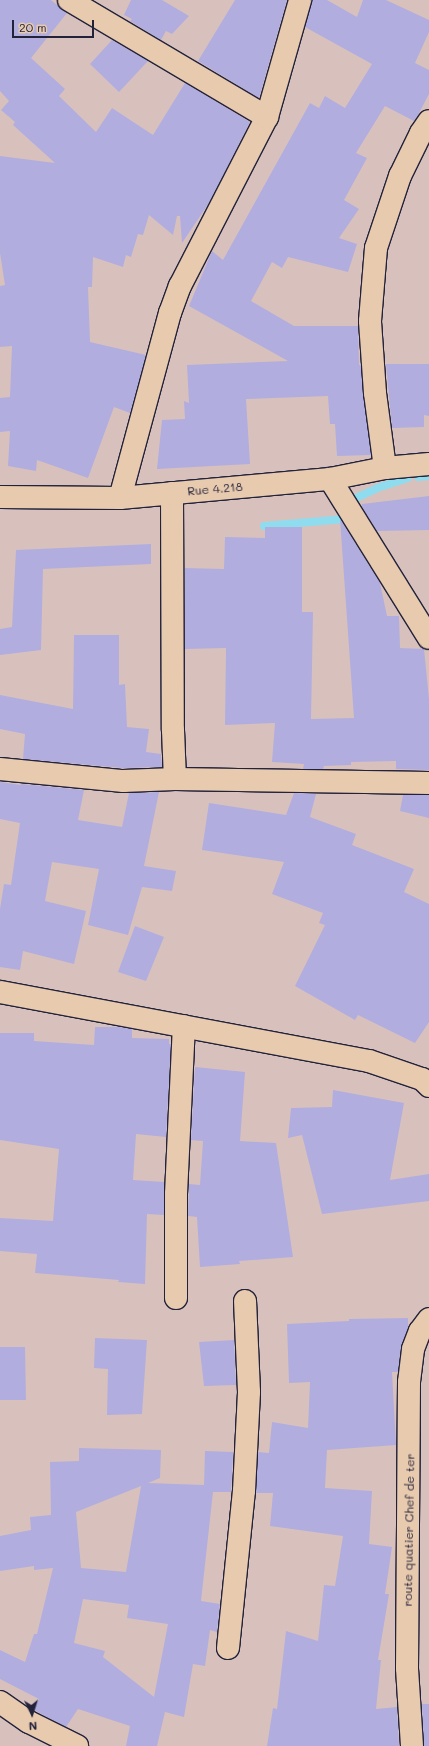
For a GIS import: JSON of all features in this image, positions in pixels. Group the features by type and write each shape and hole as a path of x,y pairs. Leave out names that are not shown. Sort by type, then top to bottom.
{"street":[{"path":"69,0 267,117"},
{"path":"120,498 170,313 180,286 267,117 300,0"},
{"path":"385,468 375,393 370,321 376,248 400,176 421,133 429,121"},
{"name":"Rue 4.218","path":"0,497 120,498 330,479 385,468 429,464"},
{"path":"330,479 429,638"},
{"path":"172,493 173,730 175,779"},
{"path":"0,769 123,781 175,779 429,783"},
{"path":"0,992 369,1061 422,1080 429,1086"},
{"path":"176,1298 176,1194 184,1026"},
{"path":"228,1648 244,1491 249,1392 245,1301"},
{"name":"route quatier Chef de ter","path":"412,1746 407,1668 409,1382 413,1349 420,1331 429,1319"},
{"path":"0,1702 30,1722 77,1746"}],"building":[{"path":"0,0 51,0 67,13 31,58 65,89 59,96 96,132 112,108 153,135 185,83 250,122 209,203 182,243 180,216 177,216 173,235 149,215 143,235 138,234 131,257 126,255 123,267 93,257 92,287 88,287 90,342 146,355 130,413 114,407 88,478 37,460 36,471 8,466 10,431 0,432 0,398 10,397 12,346 0,347 0,286 5,285 0,253 0,156 55,163 13,125 15,122 1,110 9,101 0,91"},
{"path":"131,0 162,0 189,16 172,34 166,31 161,40 130,21 132,19 124,15"},
{"path":"235,0 287,0 259,98 198,61"},
{"path":"312,0 327,0 357,17 363,0 386,0 429,20 429,32 415,63 429,70 429,94 418,115 414,121 385,106 356,153 367,158 344,200 359,209 339,238 357,244 348,272 288,257 282,268 272,262 251,301 294,326 358,326 359,365 361,365 371,455 337,456 335,424 330,424 328,396 246,399 250,464 157,469 162,420 185,419 184,401 189,403 187,365 288,361 189,306 212,251 223,260 310,103 319,108 325,96 345,108 372,64 305,27"},
{"path":"112,40 148,61 119,92 90,64"},
{"path":"386,364 429,364 429,416 424,415 424,427 392,428"},
{"path":"429,496 429,530 377,531 362,507 362,504"},
{"path":"340,519 380,583 387,616 399,616 400,648 424,649 429,699 429,770 396,769 396,761 351,762 351,765 324,766 323,769 303,769 304,764 272,762 275,723 225,725 226,648 185,649 185,568 224,569 225,537 265,538 265,527 302,527 302,612 313,612 311,719 354,718"},
{"path":"151,544 151,564 43,569 41,650 0,655 0,629 12,627 16,550"},
{"path":"74,635 119,635 119,685 125,684 127,727 149,729 146,752 161,754 162,767 123,768 23,759 25,734 0,729 0,695 73,709"},
{"path":"0,782 84,790 78,820 122,827 129,793 159,792 144,866 176,871 172,891 142,887 128,935 88,925 99,869 52,862 45,901 86,911 74,964 23,951 20,970 0,967 0,909 4,884 11,885 20,823 0,819"},
{"path":"294,793 316,794 310,817 356,834 352,845 414,869 404,892 429,904 429,1022 415,1043 358,1015 355,1020 295,986 325,925 319,923 323,913 272,894 284,862 202,850 209,803 286,815"},
{"path":"403,795 429,795 429,818 400,811"},
{"path":"135,926 164,937 146,981 118,972"},
{"path":"95,1027 118,1027 132,1029 132,1038 169,1039 169,1044 171,1044 166,1137 136,1134 133,1180 164,1182 164,1215 147,1214 145,1284 118,1282 119,1280 35,1273 37,1254 0,1251 0,1218 53,1221 59,1149 0,1140 0,1033 34,1033 34,1041 94,1045"},
{"path":"195,1067 245,1072 240,1141 276,1143 293,1257 239,1261 240,1264 200,1267 197,1217 188,1216 189,1184 200,1185 203,1141 191,1140"},
{"path":"333,1090 404,1103 390,1180 429,1174 429,1201 322,1214 302,1135 288,1138 291,1108 332,1107"},
{"path":"408,1318 408,1327 401,1347 398,1372 392,1372 396,1445 327,1450 325,1488 372,1491 369,1544 392,1547 385,1594 389,1594 378,1660 381,1660 376,1709 397,1707 399,1746 267,1746 273,1708 277,1709 286,1631 318,1641 324,1585 335,1586 343,1536 270,1526 273,1493 256,1493 258,1452 269,1453 272,1422 308,1428 310,1382 289,1383 287,1324 349,1321 349,1319"},
{"path":"95,1338 147,1340 142,1414 107,1415 108,1369 94,1368"},
{"path":"234,1340 236,1385 204,1386 199,1342"},
{"path":"0,1347 25,1347 26,1400 0,1400"},
{"path":"79,1448 161,1450 160,1478 148,1483 204,1485 205,1451 233,1452 231,1492 213,1492 201,1601 220,1604 217,1632 210,1630 205,1666 193,1664 184,1717 165,1712 157,1746 126,1746 130,1726 78,1709 66,1727 32,1709 39,1699 0,1679 0,1650 25,1662 34,1634 37,1634 53,1568 34,1570 34,1566 0,1571 0,1536 31,1530 30,1517 51,1515 50,1462 79,1461","holes":["141,1486 126,1572 81,1568 76,1512","83,1599 129,1605 127,1618 168,1624 154,1697 103,1657 105,1651 74,1643"]},
{"path":"422,1704 429,1704 429,1746 424,1746"}],"waterway":[{"path":"418,477 429,476"},
{"path":"356,498 377,488 407,478"},
{"path":"264,526 345,519"}]}
